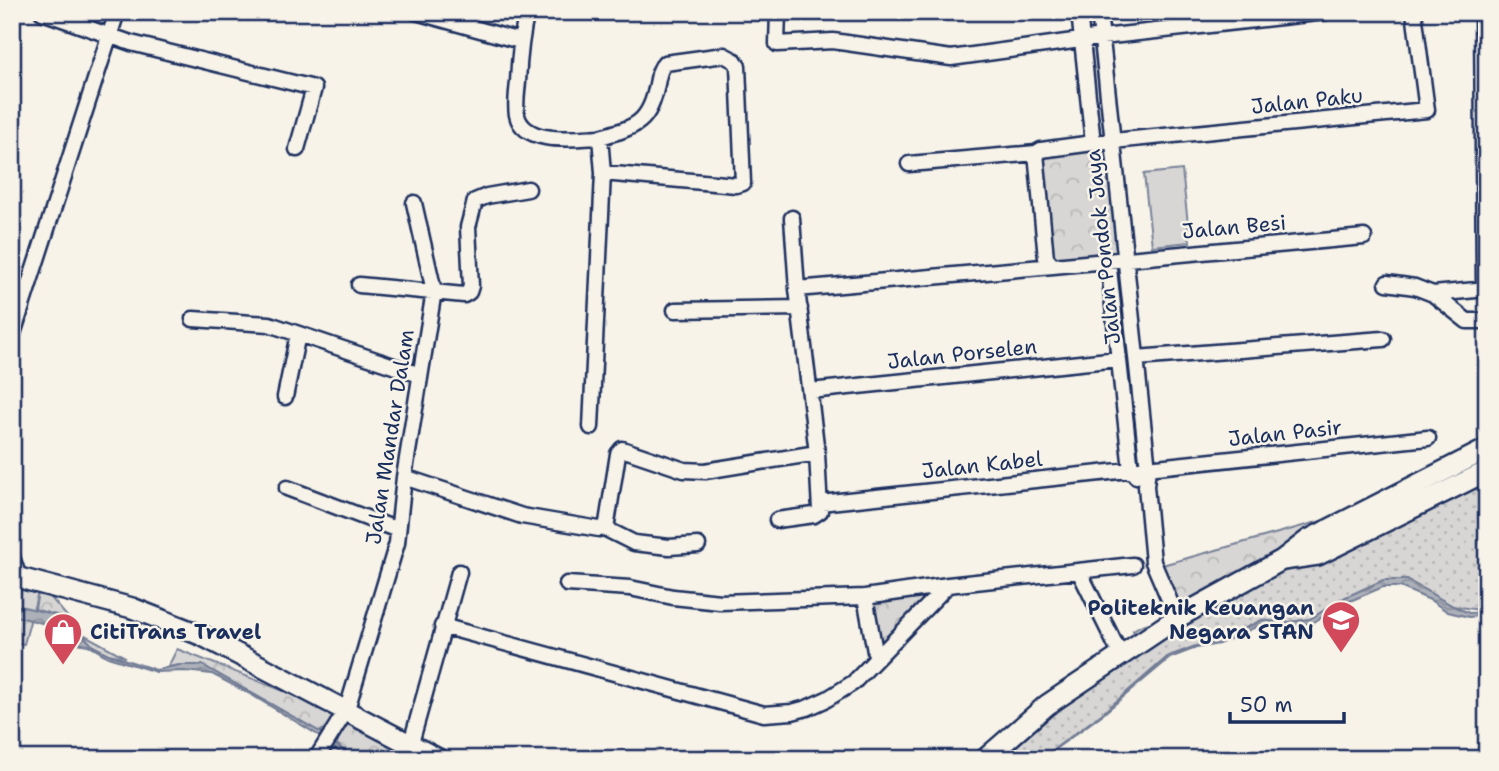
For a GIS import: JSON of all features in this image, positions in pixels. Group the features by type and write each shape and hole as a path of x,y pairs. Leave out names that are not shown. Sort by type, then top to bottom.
{"main road":[{"path":"985,759 1047,705 1177,618 1282,560 1318,555 1472,471 1487,449"},
{"path":"16,577 142,611 203,636 438,759"}],"street":[{"path":"42,12 131,43 314,88 297,149"},
{"path":"12,337 117,12"},
{"path":"416,12 520,41"},
{"path":"527,12 520,41 516,112 520,124 549,138 600,137 626,130 642,120 653,105 660,69 665,63 724,55 738,66 743,183 603,173"},
{"path":"778,12 777,44 833,41 951,58 1102,37 1326,12"},
{"name":"Jalan Pondok Jaya","path":"1079,12 1093,143"},
{"name":"Jalan Pondok Jaya","path":"1099,12 1136,358 1143,477 1153,562 1177,618"},
{"name":"Jalan Paku","path":"909,164 1036,153 1093,143 1427,110 1414,12"},
{"path":"1433,294 1485,289 1482,12"},
{"path":"591,427 603,173 600,137"},
{"path":"1036,153 1046,258 1053,265"},
{"path":"359,285 464,295 469,292 471,286 468,227 475,201 487,196 528,189"},
{"path":"414,203 434,291"},
{"path":"777,520 817,514 820,503 792,218"},
{"name":"Jalan Besi","path":"797,289 1364,237"},
{"name":"Jalan Pondok Jaya","path":"1108,260 1118,359 1143,477"},
{"path":"1387,283 1415,287 1433,294 1468,321 1487,321"},
{"name":"Jalan Mandar Dalam","path":"324,746 347,709 397,543 404,478 434,291"},
{"path":"675,310 800,308"},
{"path":"193,319 254,322 420,374"},
{"path":"285,397 298,334"},
{"path":"1136,358 1383,339"},
{"name":"Jalan Porselen","path":"810,391 1118,359"},
{"name":"Jalan Pasir","path":"1143,477 1428,438"},
{"path":"604,528 618,454 622,449 684,470 705,471 817,453"},
{"name":"Jalan Kabel","path":"820,503 1143,477"},
{"path":"404,478 522,516 604,528 634,543 669,547 698,545"},
{"path":"287,488 398,530"},
{"path":"12,557 16,577"},
{"path":"567,584 630,588 673,597 720,601 865,597 1133,565"},
{"path":"1079,570 1121,656"},
{"path":"411,743 459,572"},
{"path":"442,626 764,714 792,712 827,699 853,683 948,585"},
{"path":"865,597 876,657"}],"green space":[{"path":"1110,143 1125,257 1052,264 1040,152"},
{"path":"1182,170 1190,242 1152,246 1144,174"},
{"path":"1487,451 1487,611 1453,606 1407,580 1346,597 1310,619 1284,623 1262,620 1218,642 1196,646 1167,657 1103,713 1053,750 1047,759 1022,759 1009,743 1136,640"},
{"path":"1469,480 1134,637 1133,630 1142,625 1173,617 1148,569"},
{"path":"12,563 41,586 81,633 52,615 35,609 38,592 24,644 12,643"},
{"path":"948,585 876,657 865,597"},
{"path":"81,633 125,657 108,654 93,646"},
{"path":"177,649 342,714 320,732 202,665 168,667"},
{"path":"342,714 433,759 353,759 337,744"}],"water":[{"path":"1383,580 1407,580 1469,613 1487,612 1487,615 1469,617 1448,612 1430,600 1400,587 1383,587 1350,601 1312,623 1281,627 1262,624 1219,644 1196,648 1170,658 1103,714 1054,750 1048,759 1053,750 1103,713 1169,656 1218,641 1262,620 1284,623 1310,619 1346,597"},
{"path":"12,604 60,616 68,627 81,633 93,646 108,654 156,670 180,665 202,665 320,732 353,759 348,759 318,735 212,674 156,672 108,657 88,645 66,641 60,628 12,615"}],"place":[{"name":"Politeknik Keuangan Negara STAN","path":"1341,654"},
{"name":"CitiTrans Travel","path":"63,666"}]}
